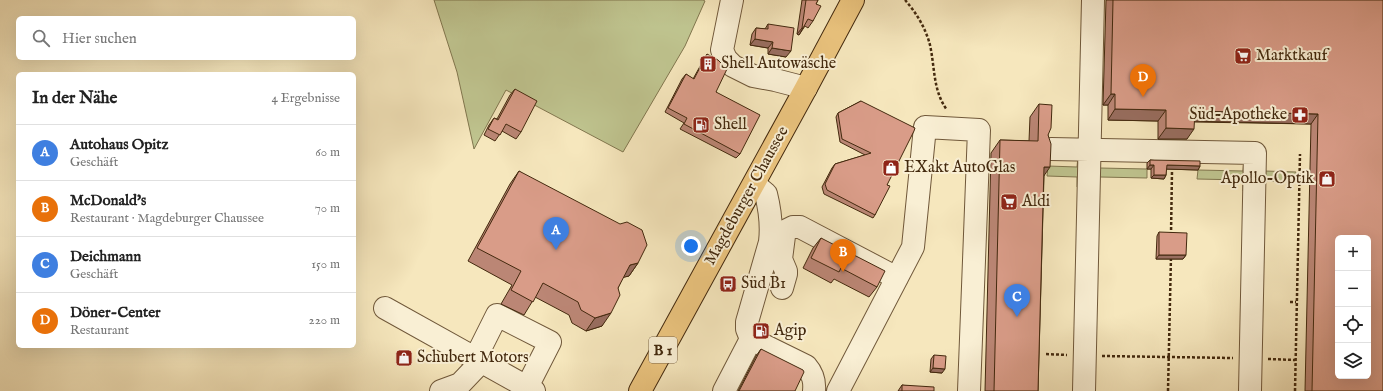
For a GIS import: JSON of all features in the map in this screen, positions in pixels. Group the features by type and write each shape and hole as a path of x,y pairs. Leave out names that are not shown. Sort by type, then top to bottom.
{"main road":[{"name":"Magdeburger Chaussee","path":"640,391 853,0"}],"street":[{"path":"732,0 722,50 726,59 733,66 753,76 806,88"},
{"path":"1084,391 1093,0"},
{"path":"838,391 913,247 925,127 979,130 969,391"},
{"path":"1051,148 1255,153 1250,391"},
{"path":"754,184 766,194 771,220 771,231 768,249 747,322 747,329 751,339 806,366 812,373 814,391"},
{"path":"782,288 786,274 781,259 784,236 785,231 793,227 800,227 898,278"},
{"path":"386,308 478,360 531,389 550,342 498,315 478,360 460,384 441,391"},
{"path":"724,391 751,339"}],"path":[{"path":"904,0 915,14 927,35 938,95 959,129"},
{"path":"1171,238 1173,151"},
{"path":"1295,391 1300,154"},
{"path":"1168,391 1171,251"},
{"path":"1292,268 1297,268"},
{"path":"1290,302 1296,302"},
{"path":"1046,354 1295,360"}],"green space":[{"path":"434,0 705,1 685,46 623,152 506,90 474,149 457,72"},
{"path":"1078,156 1081,156 1080,187 1077,187 1077,177 1047,176 1048,166 1077,167"},
{"path":"1244,159 1246,191 1243,191 1243,180 1197,179 1198,170 1243,171"},
{"path":"1100,168 1147,169 1147,178 1100,177"},
{"path":"1265,171 1296,172 1296,182 1265,181"}],"building":[{"path":"806,0 818,0 816,4 821,6 813,21 808,19 802,28"},
{"name":"Marktkauf","path":"1113,0 1383,0 1383,391 1312,391 1318,114 1195,111 1194,129 1166,128 1166,110 1115,109 1115,94 1111,94"},
{"path":"768,24 794,28 791,51 772,48 773,42 755,39 756,28 768,29"},
{"path":"707,54 718,60 727,69 716,92 760,115 740,154 684,124 687,118 668,108 686,74 694,79"},
{"path":"515,89 537,101 521,132 506,124 500,135 488,129 494,118 498,120"},
{"path":"861,101 915,128 887,185 890,186 875,215 827,190 825,184 835,164 871,153 842,139 838,113"},
{"path":"1039,104 1052,105 1051,128 1048,135 1051,144 1050,167 1044,167 1038,391 994,391 1000,140 1038,141"},
{"path":"1150,160 1200,161 1200,166 1167,165 1166,175 1154,175 1154,165 1150,165"},
{"path":"519,171 620,224 627,222 642,230 647,245 638,263 630,265 618,288 620,295 611,313 595,318 581,310 578,302 543,283 533,302 511,290 521,271 477,248"},
{"path":"1159,232 1187,233 1186,255 1159,255"},
{"path":"821,238 885,271 877,287 841,268 839,272 811,258"},
{"path":"761,349 803,370 804,372 795,391 739,391"},
{"path":"934,355 946,356 945,369 933,368"},
{"path":"902,385 934,387 934,391 902,391"}],"place":[{"name":"Marktkauf","path":"1243,56"},
{"name":"Shell Autowäsche","path":"708,64"},
{"name":"Döner-Center","path":"1143,97"},
{"name":"Süd-Apotheke","path":"1300,115"},
{"name":"Shell","path":"701,125"},
{"name":"EXakt AutoGlas","path":"891,168"},
{"name":"Apollo-Optik","path":"1327,179"},
{"name":"Aldi","path":"1009,202"},
{"name":"Autohaus Opitz","path":"556,250"},
{"name":"McDonald's","path":"843,272"},
{"name":"Süd B1","path":"728,284"},
{"name":"Deichmann","path":"1017,317"},
{"name":"Agip","path":"761,331"},
{"name":"Schubert Motors","path":"404,358"}]}
